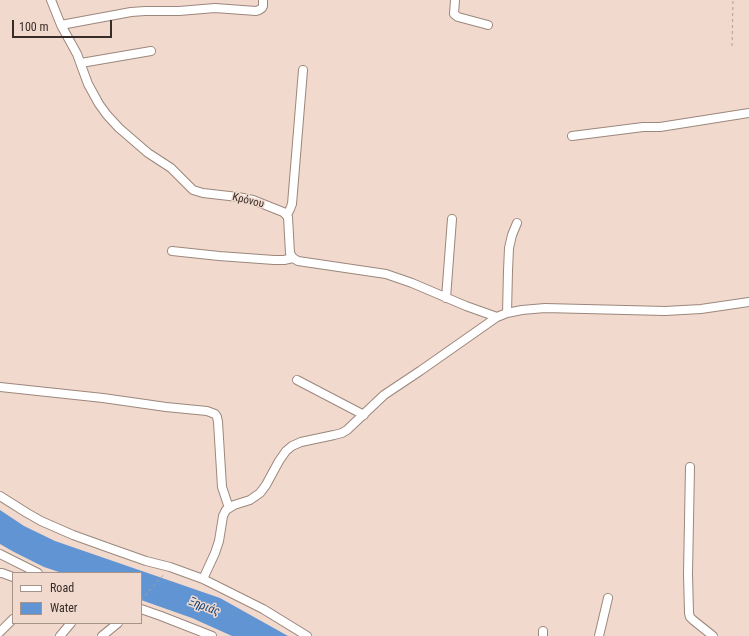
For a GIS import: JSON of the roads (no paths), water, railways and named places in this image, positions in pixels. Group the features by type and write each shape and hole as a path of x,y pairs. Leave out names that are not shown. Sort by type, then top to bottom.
{"street":[{"name":"Κρόνου","path":"51,0 61,25 73,45 81,63 88,84 99,104 119,128 148,153 171,168 193,190 203,193 253,200 279,210 287,215"},
{"path":"61,25 131,12 179,11 215,8 256,11 262,8 263,0"},
{"path":"455,0 454,14 456,16 488,25"},
{"path":"81,63 151,50"},
{"path":"293,258 290,250 287,215 292,204 303,70"},
{"path":"572,136 642,127 660,127 749,114"},
{"path":"446,298 452,219"},
{"path":"507,313 509,248 512,235 518,223"},
{"path":"172,251 274,260 293,258 302,262 386,274 497,317"},
{"path":"203,579 216,553 223,516 226,510 234,505 250,500 260,493 286,451 292,446 301,442 342,433 378,400 497,317 522,310 545,308 678,311 712,308 749,302"},
{"path":"296,380 364,414"},
{"path":"0,387 207,411 215,414 218,422 222,487 230,508"},
{"path":"690,467 688,574 689,613 693,620 713,636"},
{"path":"0,496 31,516 73,535 146,561 170,567 203,579 263,609 307,636"},
{"path":"0,554 36,572"},
{"path":"0,573 12,577"},
{"path":"599,636 608,598"},
{"path":"142,609 212,636"},
{"path":"0,632 12,620"},
{"path":"60,636 70,624"},
{"path":"102,636 117,624"}],"water":[{"name":"Ξηριάς","path":"0,510 24,526 55,541 220,598 288,636 232,636 192,618 142,600 142,572 59,572 44,567 0,544"}]}
